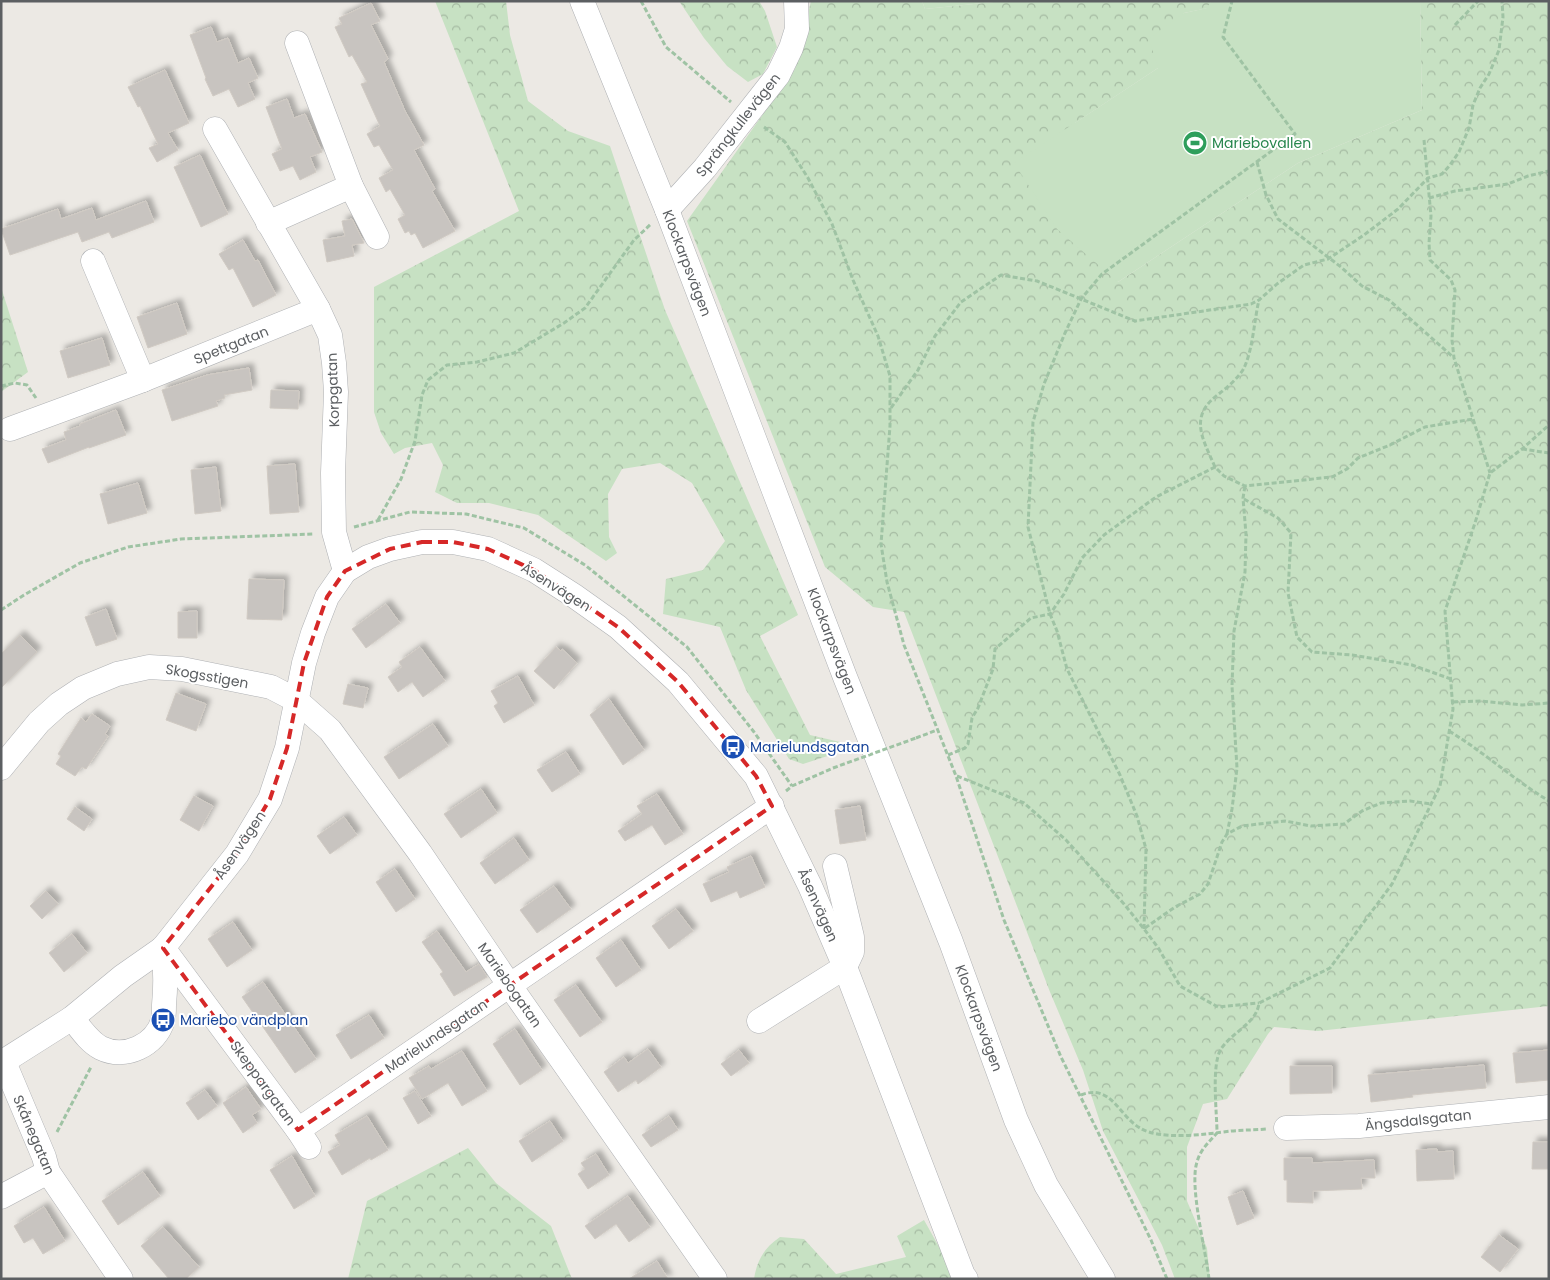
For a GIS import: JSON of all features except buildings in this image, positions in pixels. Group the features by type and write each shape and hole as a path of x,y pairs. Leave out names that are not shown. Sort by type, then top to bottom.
{"street":[{"name":"Klockarpsvägen","path":"582,1 667,210 845,677 950,942 1016,1120 1046,1185 1097,1277"},
{"name":"Sprängkullevägen","path":"667,210 705,168 778,75 791,48 797,29 796,1"},
{"path":"297,43 351,186 377,237"},
{"name":"Korpgatan","path":"215,129 318,309 330,335 336,392 333,473 334,532 345,571"},
{"path":"268,223 351,186"},
{"path":"93,261 144,380"},
{"name":"Spettgatan","path":"10,429 144,380 318,309"},
{"name":"Åsenvägen","path":"3,1063 72,1018 124,976 163,948 237,854 270,799 287,748 304,663 326,598 345,571 383,552 422,542 453,542 488,549 534,570 574,595 618,627 678,682 756,776 772,806 845,966 966,1279"},
{"name":"Skogsstigen","path":"1,768 39,722 58,704 83,688 117,674 149,667 182,669 271,688 296,700"},
{"name":"Mariebogatan","path":"296,700 330,730 420,853 510,986 715,1279"},
{"name":"Marielundsgatan","path":"303,1138 510,986 772,806"},
{"path":"759,1021 845,966 852,952 852,937 835,866"},
{"path":"72,1018 92,1041 101,1048 124,1052 138,1048 150,1041 157,1033 163,1020 166,974 163,948"},
{"name":"Skeppargatan","path":"163,948 303,1138"},
{"name":"Skånegatan","path":"3,1063 46,1165 121,1279"},
{"name":"Ängsdalsgatan","path":"1286,1128 1359,1126 1549,1106"},
{"path":"1,1197 46,1165"}],"path":[{"path":"641,1 666,46 747,115 785,142 808,178 832,224 853,280 878,336 890,376 890,408 881,544 887,582 904,645 956,776 1004,920 1061,1057 1151,1240 1167,1279"},
{"path":"1144,929 1146,849 1137,816 1120,775 1067,669 1057,631 1050,614 1028,527 1033,422 1044,384 1081,299 1102,274 1295,134 1223,36 1232,1"},
{"path":"1455,25 1478,1"},
{"path":"890,408 918,370 935,336 961,302 1001,275 1037,281 1135,321 1251,304 1259,300 1277,284 1304,265 1328,259 1398,209 1428,178 1442,174 1459,152 1469,128 1473,105 1499,50 1503,17 1502,1"},
{"path":"956,776 1024,803 1066,840 1124,904 1159,949 1180,986 1218,1006 1259,1003 1330,968 1392,884 1440,786 1453,709 1445,611 1490,473 1454,358 1452,340 1455,290 1451,280 1430,260 1428,178 1424,140"},
{"path":"1257,162 1266,195 1278,219 1328,259 1341,267 1362,286 1389,300 1454,358"},
{"path":"1429,198 1455,191 1508,184 1528,176 1549,171"},
{"path":"377,521 401,479 415,441 422,395 428,380 447,365 477,362 514,353 564,323 585,308 634,240 667,210"},
{"path":"1259,300 1252,339 1244,368 1226,388 1208,401 1201,418 1200,431 1215,467 1224,476 1245,486 1332,477 1347,469 1358,458 1399,441 1425,427 1473,419"},
{"path":"1,386 14,383 27,385 47,416"},
{"path":"1490,473 1522,449 1549,425"},
{"path":"1522,449 1549,453"},
{"path":"948,755 965,748 968,744 972,718 978,708 993,669 995,649 1031,618 1050,614 1064,594 1082,558 1104,535 1156,497 1215,467"},
{"path":"1144,929 1175,907 1200,894 1208,884 1222,842 1227,834 1237,768 1232,686 1234,631 1245,572 1246,534 1243,498 1245,486"},
{"path":"1243,498 1278,518 1291,533 1288,593 1297,637 1312,652 1352,655 1412,665 1451,679"},
{"path":"1,610 80,563 128,548 181,539 308,535 334,532 410,512 466,514 524,528 585,565 687,647 748,725 792,786"},
{"path":"1453,702 1480,701 1522,705 1549,703"},
{"path":"772,806 792,786 833,768 937,730"},
{"path":"1450,731 1475,747 1523,785 1549,801"},
{"path":"1227,834 1242,826 1285,821 1311,826 1344,824 1362,811 1380,803 1410,801 1431,804"},
{"path":"1209,1279 1198,1210 1195,1180 1196,1164 1200,1154 1217,1133 1216,1066 1221,1050 1239,1029 1254,1018 1259,1003"},
{"path":"46,1165 101,1048"},
{"path":"1080,1095 1096,1092 1106,1096 1140,1128 1156,1133 1183,1136 1286,1128"}],"highlighted area":[{"path":"422,542 453,542 488,549 534,570 618,627 678,682 756,776 772,806 298,1130 163,948 237,854 270,799 287,748 304,663 327,597 345,571 390,549"}],"green space":[{"path":"435,1 506,1 510,35 528,101 568,131 610,146 665,310 798,615 760,636 810,735 840,742 840,752 803,764 789,759 746,690 720,627 663,614 666,579 703,570 725,541 692,483 660,463 622,469 608,494 609,537 617,553 606,561 538,515 489,503 457,503 435,492 443,465 432,443 405,448 394,454 381,433 374,412 374,287 519,211"},
{"path":"679,1 759,1 765,11 777,47 763,74 748,82 727,66 704,38"},
{"path":"811,1 922,1 925,9 1003,1 1211,1 1208,8 1184,13 1158,68 1075,123 1118,282 1298,163 1422,110 1420,1 1549,1 1549,1006 1318,1031 1274,1027 1227,1099 1203,1104 1187,1147 1187,1201 1207,1248 1210,1279 1175,1279 1162,1245 1103,1131 1083,1070 1050,992 904,612 873,607 825,567 687,221 795,69"},
{"path":"922,1 1003,1 925,9"},
{"name":"Mariebovallen","path":"1211,1 1420,1 1422,110 1298,163 1118,282 1057,229 1014,163 1158,68 1149,39 1184,13 1207,8"},
{"path":"1,287 28,372 1,392"},
{"path":"468,1148 496,1183 551,1226 572,1279 348,1279 367,1201"},
{"path":"924,1220 957,1279 754,1279 762,1255 780,1237 804,1239 836,1274 906,1257 897,1236"}],"place":[{"name":"Mariebovallen","path":"1195,143"},
{"name":"Marielundsgatan","path":"733,747"},
{"name":"Mariebo vändplan","path":"163,1020"}]}
